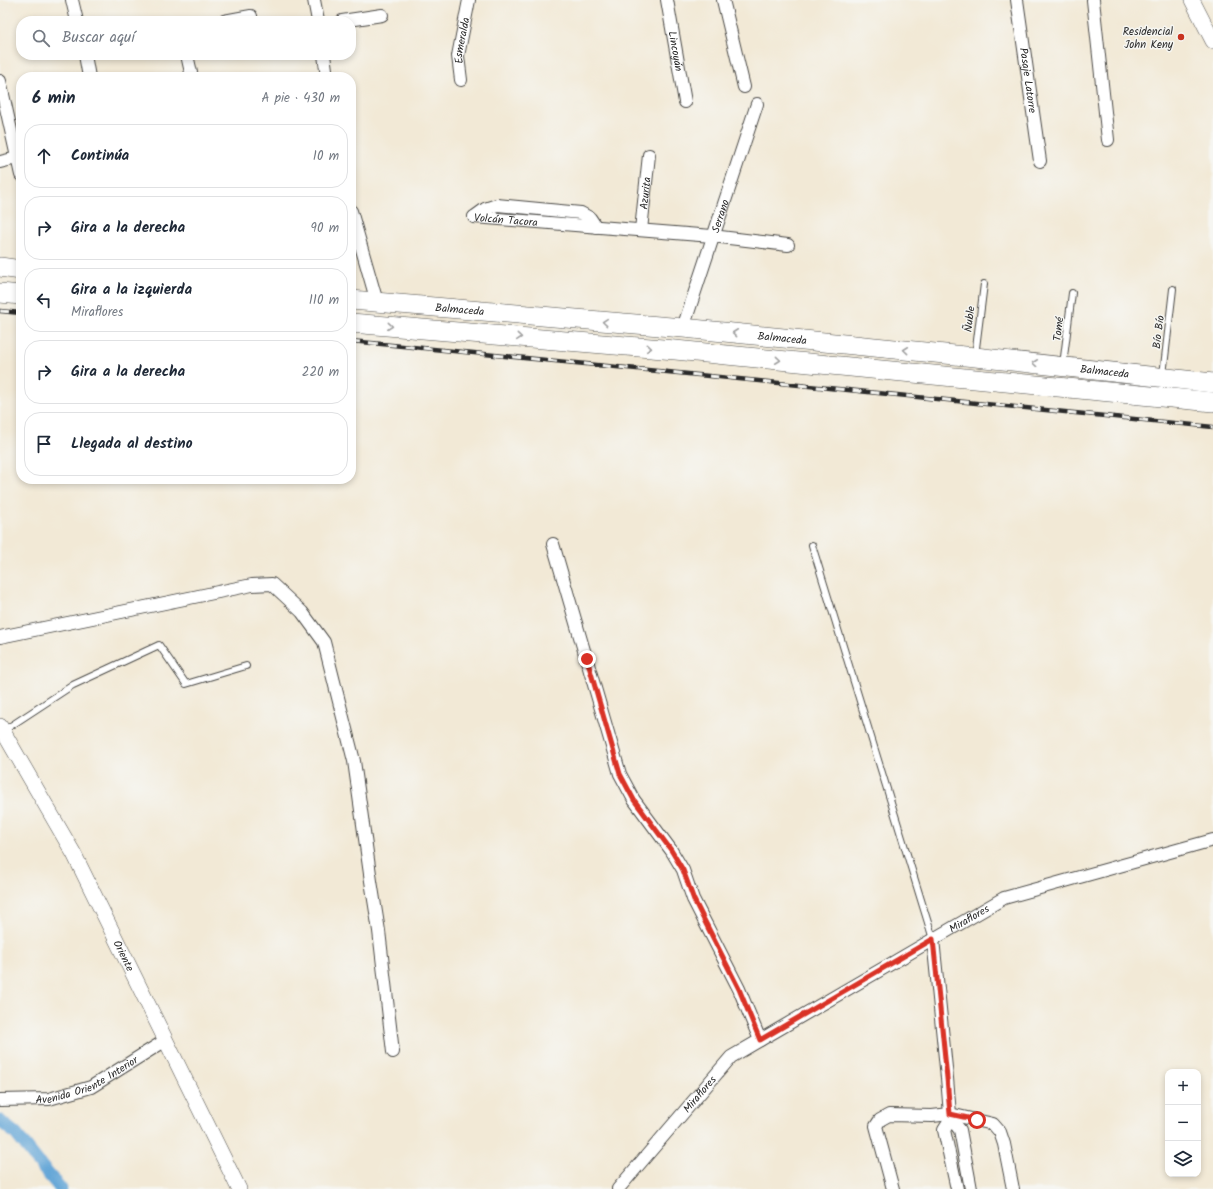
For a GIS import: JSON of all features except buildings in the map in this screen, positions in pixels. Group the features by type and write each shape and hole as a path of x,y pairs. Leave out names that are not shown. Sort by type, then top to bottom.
{"main road":[{"path":"0,267 16,269"},
{"path":"0,293 16,295"},
{"name":"Balmaceda","path":"356,300 683,328 1063,366 1213,383"},
{"name":"Balmaceda","path":"356,323 675,350 1213,402"}],"street":[{"path":"72,0 76,16"},
{"path":"314,0 317,16"},
{"name":"Esmeralda","path":"461,80 458,56 469,0"},
{"name":"Lincoyán","path":"667,0 685,102"},
{"path":"723,0 744,87"},
{"name":"Pasaje Latorre","path":"1017,0 1040,161"},
{"path":"1093,0 1108,140"},
{"path":"1192,0 1213,41"},
{"path":"356,19 382,15"},
{"path":"85,60 89,72"},
{"path":"188,60 191,72"},
{"path":"325,60 326,72"},
{"path":"0,81 16,153"},
{"name":"Serrano","path":"683,328 712,236 757,104"},
{"name":"Azurita","path":"641,230 649,155"},
{"path":"0,162 16,158"},
{"name":"Volcán Tacora","path":"596,227 590,218 581,214 497,205 485,209 474,217 596,227 641,230 712,236 788,245"},
{"path":"356,228 377,302"},
{"path":"553,544 620,774 634,800 671,850 683,870 694,900 739,989 760,1040"},
{"path":"0,637 252,585 272,584 302,612 324,642 354,761 380,931 394,1052"},
{"name":"Oriente","path":"2,729 74,854 239,1189"},
{"name":"Miraflores","path":"618,1189 731,1057 1004,898 1213,840"},
{"path":"933,939 950,1116 944,1130 957,1189"},
{"name":"Avenida Oriente Interior","path":"0,1100 49,1099 92,1087 166,1040"},
{"path":"893,1189 876,1126 880,1120 889,1115 950,1116 993,1124 1000,1132 1004,1144 1013,1189"},
{"path":"950,1116 960,1130 971,1189"}],"lane":[{"name":"Ñuble","path":"975,357 984,284"},
{"name":"Bío Bío","path":"1162,377 1173,289"},
{"name":"Tomé","path":"1063,366 1072,293"},
{"path":"812,545 933,939"},
{"path":"2,729 73,685 159,645 186,684 246,666"}],"waterway":[{"path":"0,1121 16,1134 61,1189"}],"railway":[{"path":"0,311 16,313"},
{"path":"356,341 1213,427"}],"place":[{"name":"Residencial John Keny","path":"1181,37"}],"route":[{"path":"587,659 620,774 634,800 671,850 683,870 694,900 739,989 760,1040 933,939 950,1114 977,1120"}]}
